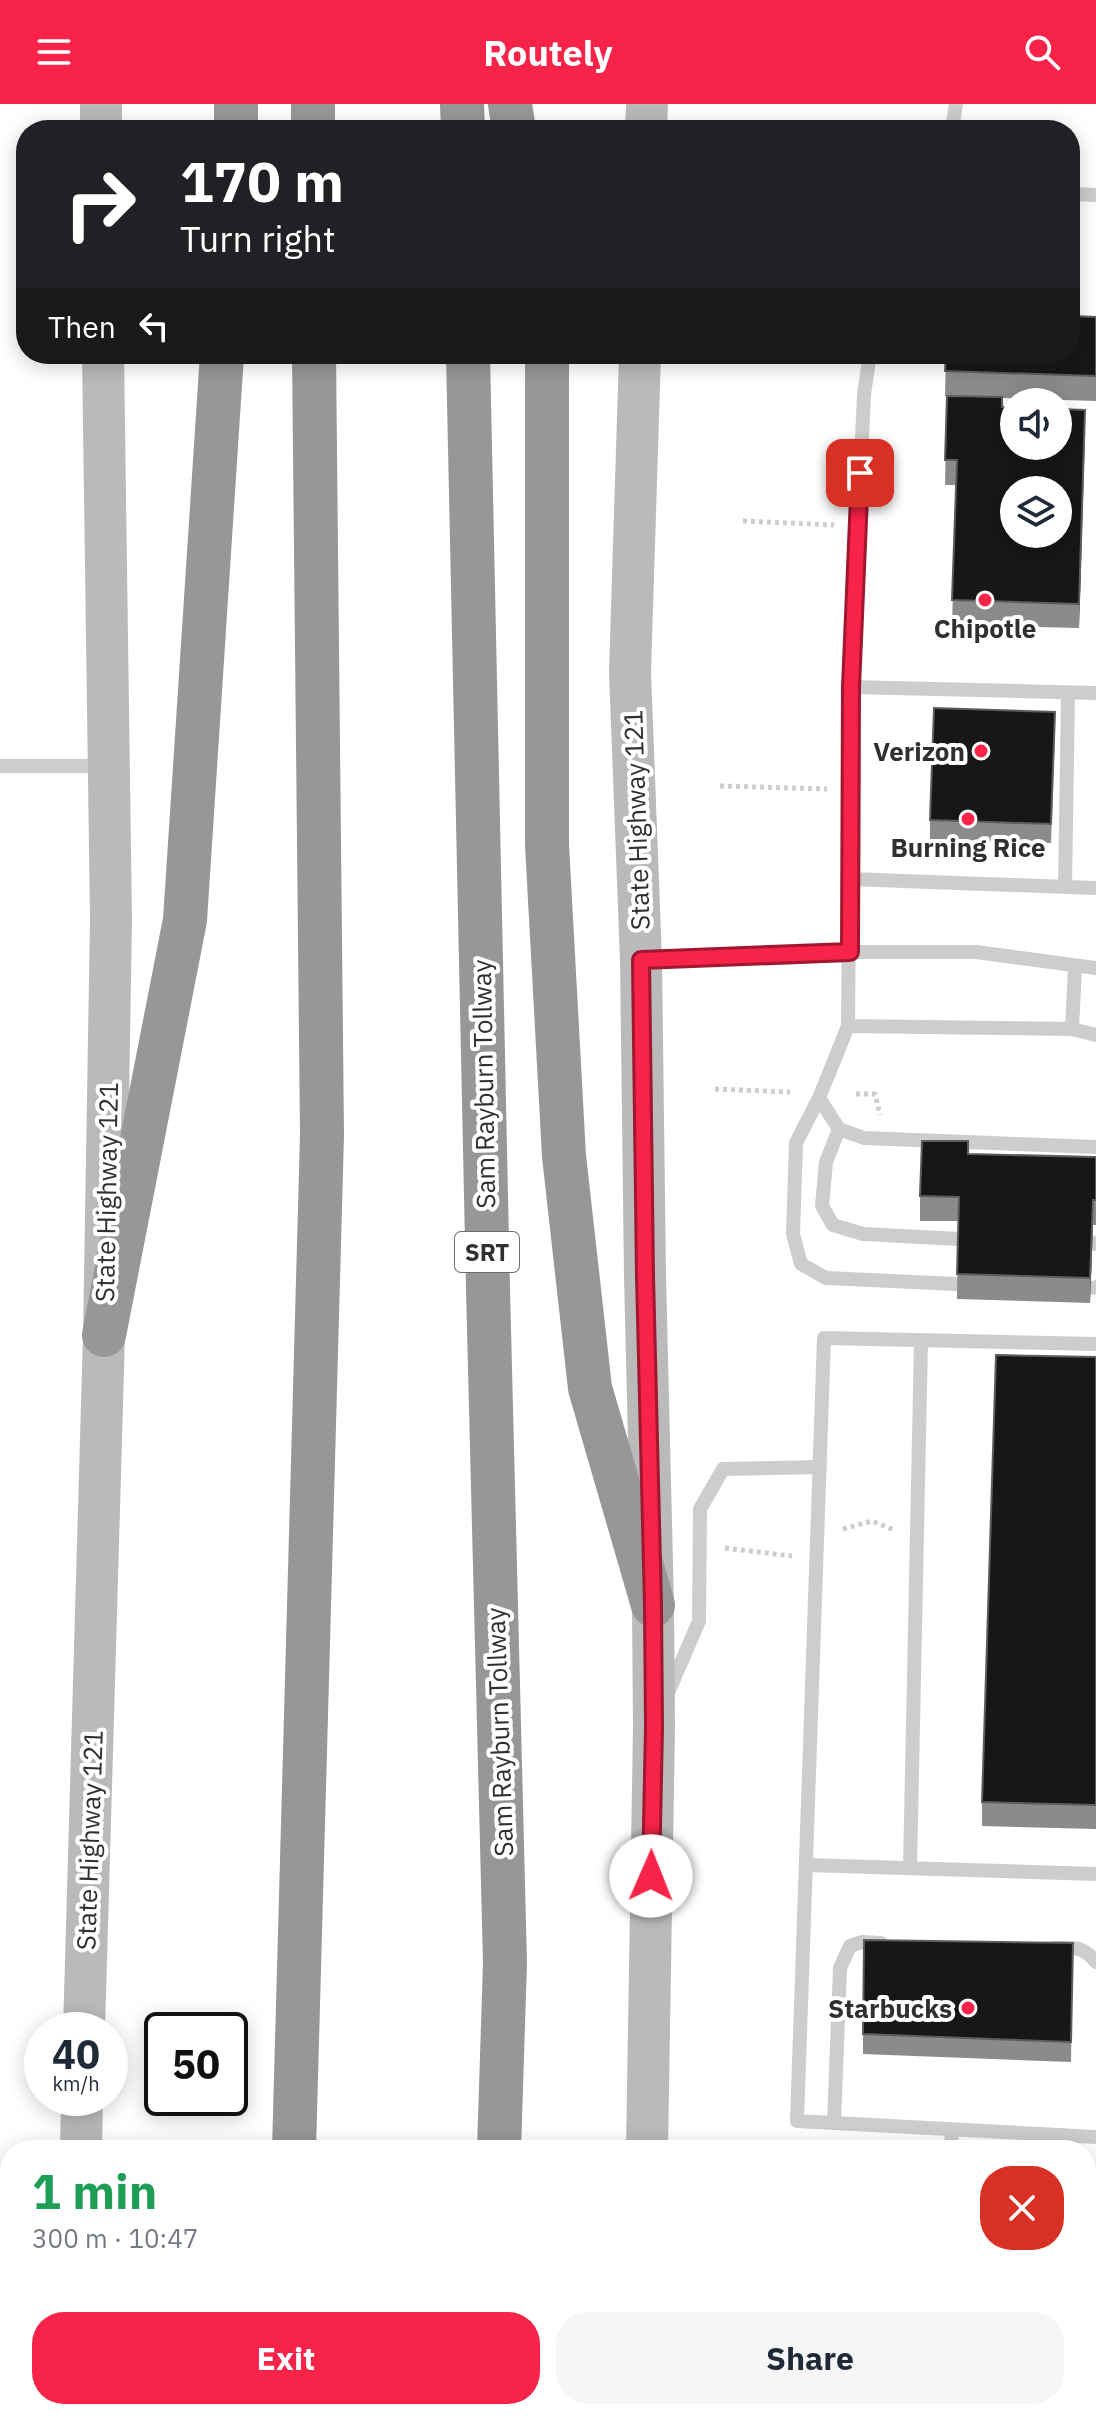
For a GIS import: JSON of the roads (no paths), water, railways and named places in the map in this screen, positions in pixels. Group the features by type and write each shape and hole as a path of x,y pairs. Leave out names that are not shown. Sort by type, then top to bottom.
{"highway":[{"path":"104,1335 185,920 221,364"},
{"path":"294,2140 322,1135 314,364"},
{"name":"Sam Rayburn Tollway","path":"468,364 505,1963 499,2140"},
{"path":"547,364 547,845 564,1156 590,1388 653,1605"}],"main road":[{"name":"State Highway 121","path":"85,2012 104,1335 111,920 103,364"},
{"name":"State Highway 121","path":"640,364 630,672 641,960 653,1605 647,2140"},
{"path":"81,2140 82,2116"}],"lane":[{"path":"868,364 864,394 851,687 848,1026 819,1098 796,1143 793,1234 801,1264 826,1278 957,1284"},
{"path":"851,687 1096,693"},
{"path":"1065,887 1068,693"},
{"path":"0,766 107,766"},
{"path":"850,879 1096,888"},
{"path":"641,960 850,952 976,952 1096,968"},
{"path":"1072,1029 1075,967"},
{"path":"848,1026 1072,1029 1096,1035"},
{"path":"819,1098 839,1129 864,1138 1096,1147"},
{"path":"839,1129 826,1162 822,1206 833,1225 863,1234 959,1239"},
{"path":"1096,1344 824,1338 797,2121 1096,2137"},
{"path":"910,1868 921,1341"},
{"path":"654,1727 699,1621 700,1509 723,1469 820,1467"},
{"path":"806,1865 1096,1874"},
{"path":"834,2123 840,1968 850,1946 862,1942 893,1943"},
{"path":"1034,1947 1080,1948 1096,1962"},
{"path":"952,2130 952,2140"}],"place":[{"name":"Chipotle","path":"985,600"},
{"name":"Verizon","path":"981,751"},
{"name":"Burning Rice","path":"968,819"},
{"name":"Starbucks","path":"968,2008"}]}
